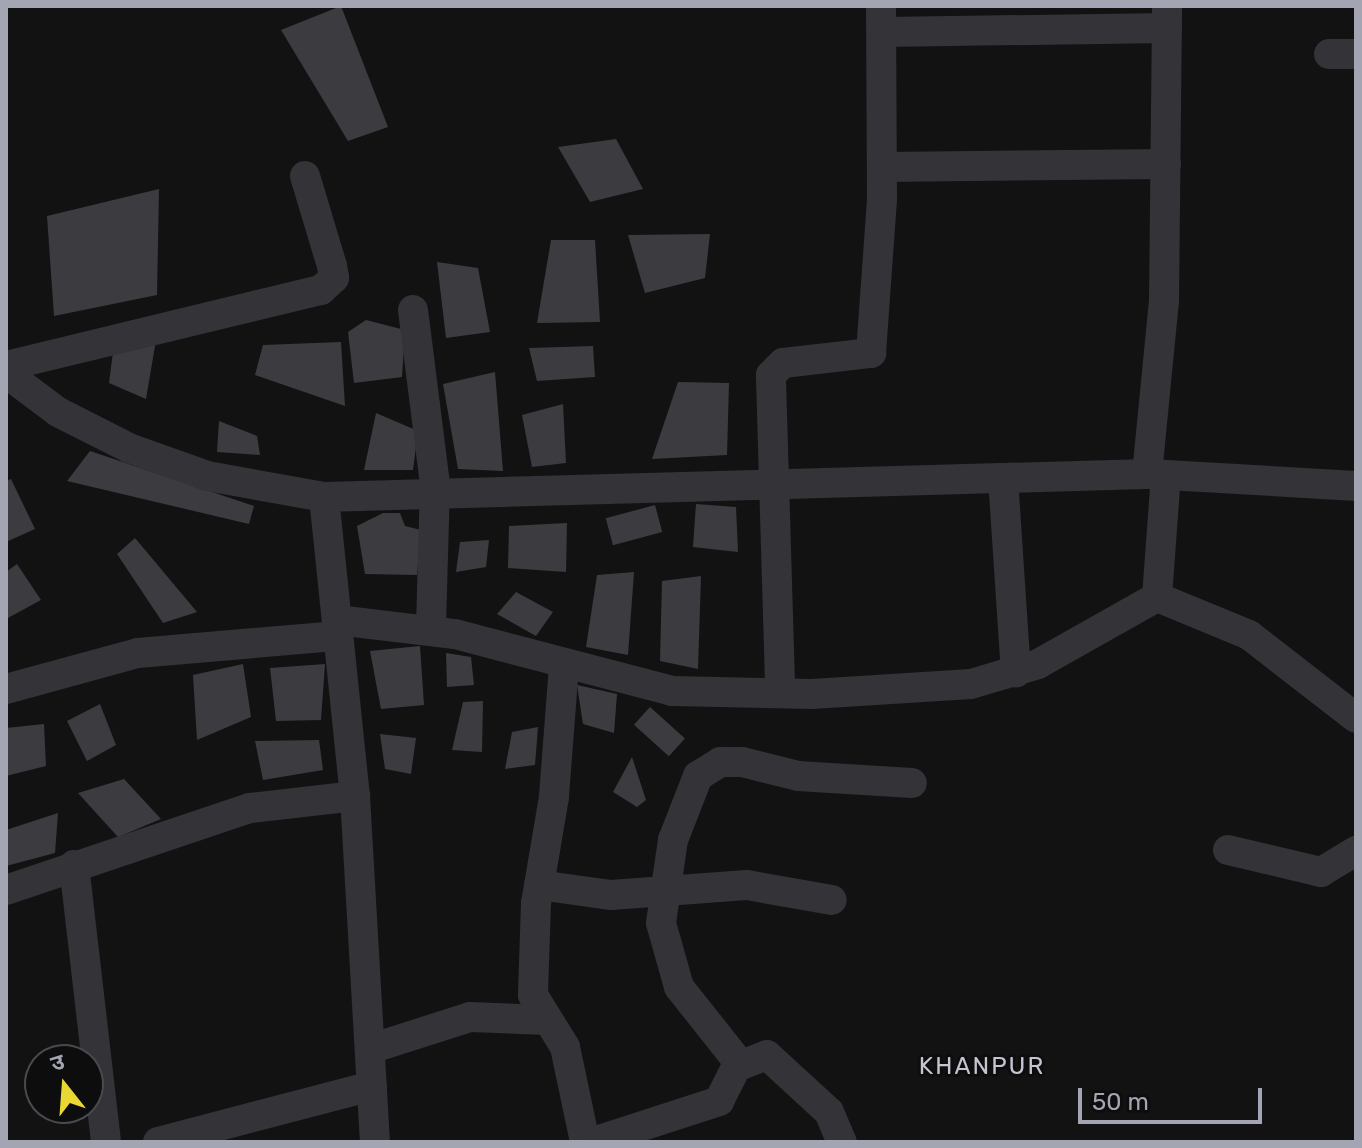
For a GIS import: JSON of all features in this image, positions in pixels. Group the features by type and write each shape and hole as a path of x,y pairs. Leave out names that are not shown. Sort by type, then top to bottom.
{"street":[{"path":"780,683 778,483 771,375 783,363 871,353 882,167 882,19 1167,17 1164,301 1156,475 1157,597"},
{"path":"882,167 1166,164"},
{"path":"6,366 321,290 334,278 305,176"},
{"path":"413,310 434,494 431,629"},
{"path":"6,373 58,412 129,448 207,476 324,497 1156,475 1356,486"},
{"path":"1003,478 1016,673"},
{"path":"324,497 355,796 375,1142"},
{"path":"6,689 138,653 338,628 431,629 564,666 672,691 741,696 900,692 1016,673 1157,597"},
{"path":"1157,597 1249,635 1356,718"},
{"path":"564,666 539,885 533,995 565,1047 585,1142"},
{"path":"740,1064 679,987 661,923 662,891 687,799 698,776 720,762 912,783"},
{"path":"6,890 74,865 277,801 355,796"},
{"path":"1228,850 1321,872 1356,851"},
{"path":"74,865 106,1142"},
{"path":"539,885 611,895 747,885 832,900"},
{"path":"370,1049 470,1017 546,1020"},
{"path":"593,1142 719,1101 740,1064 774,1056 829,1112 842,1142"},
{"path":"158,1142 372,1086"}],"building":[{"path":"341,6 388,127 348,141 281,30"},
{"path":"616,139 643,189 590,202 558,147"},
{"path":"159,189 157,295 54,316 47,216"},
{"path":"710,234 705,278 645,293 628,235"},
{"path":"551,240 595,240 600,322 537,323"},
{"path":"437,262 478,268 490,332 446,338"},
{"path":"366,320 405,330 402,377 354,383 348,332"},
{"path":"156,340 146,399 109,383 113,352"},
{"path":"341,342 345,406 255,375 263,345"},
{"path":"593,346 595,377 537,381 529,348"},
{"path":"495,372 503,471 458,469 443,384"},
{"path":"678,382 729,383 727,455 652,459"},
{"path":"563,404 566,463 532,467 522,415"},
{"path":"376,413 418,431 413,470 364,470"},
{"path":"219,421 257,436 260,455 217,452"},
{"path":"90,451 254,506 249,524 67,481"},
{"path":"11,479 35,529 6,542 6,481"},
{"path":"696,504 736,507 738,552 693,547"},
{"path":"655,505 662,532 613,545 606,518"},
{"path":"383,513 400,513 405,526 421,530 417,575 365,574 357,526"},
{"path":"567,523 566,572 508,568 509,526"},
{"path":"135,538 197,612 163,623 117,554"},
{"path":"489,540 486,567 456,572 460,542"},
{"path":"17,564 41,600 6,619 6,572"},
{"path":"634,572 628,655 586,647 597,575"},
{"path":"701,576 698,669 660,661 662,581"},
{"path":"516,592 553,612 536,636 497,614"},
{"path":"420,646 424,705 381,709 370,651"},
{"path":"446,653 471,657 474,685 447,687"},
{"path":"243,664 251,717 197,740 193,675"},
{"path":"325,664 321,720 276,721 270,668"},
{"path":"577,685 617,694 614,733 583,724"},
{"path":"483,701 482,752 452,750 463,702"},
{"path":"100,704 116,745 87,761 67,721"},
{"path":"650,707 685,738 669,756 634,725"},
{"path":"44,724 46,766 6,776 6,728"},
{"path":"538,727 535,765 505,769 512,732"},
{"path":"380,734 416,738 411,774 385,769"},
{"path":"319,740 323,770 263,780 255,741"},
{"path":"632,757 646,800 637,807 613,792"},
{"path":"124,779 161,819 118,837 78,793"},
{"path":"58,813 55,853 6,866 6,830"}],"district":[{"name":"KHANPUR","path":"982,1067"}]}
